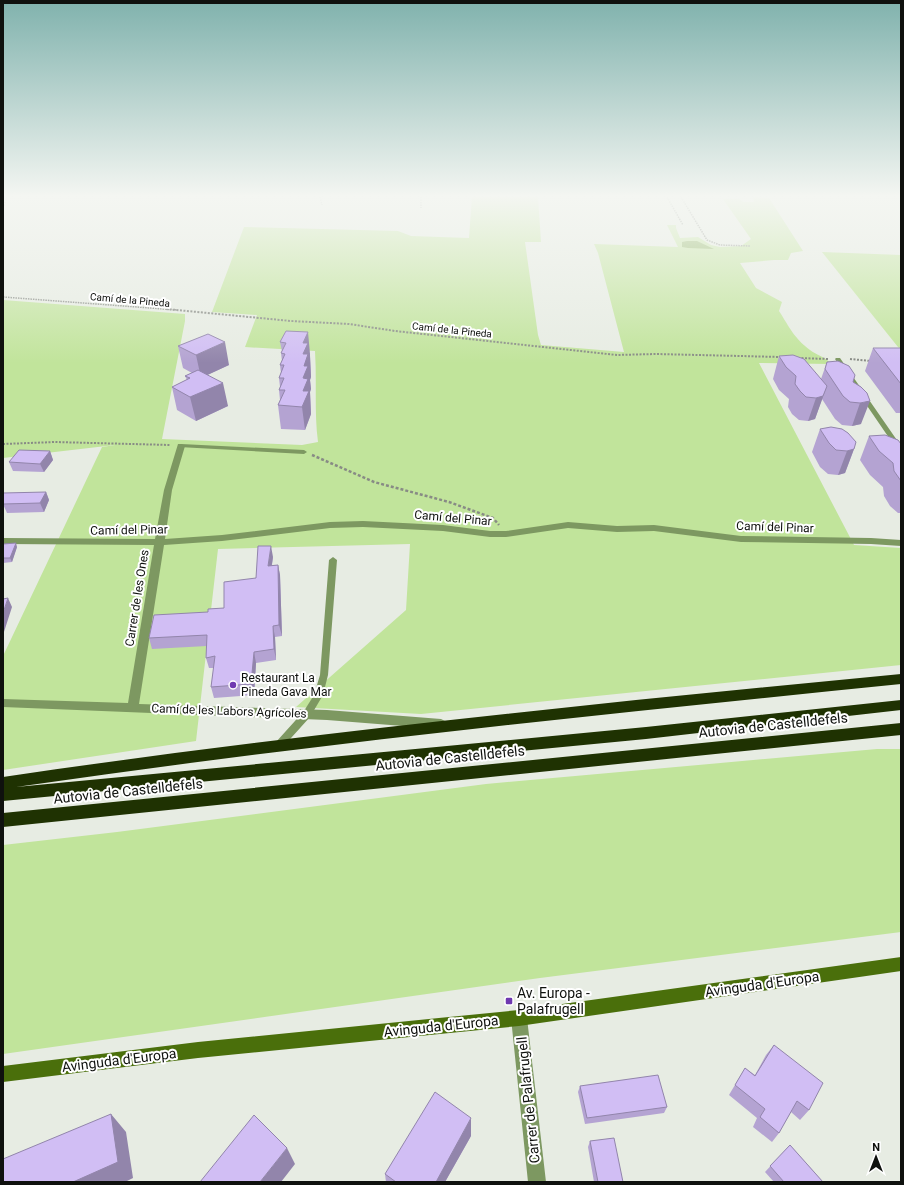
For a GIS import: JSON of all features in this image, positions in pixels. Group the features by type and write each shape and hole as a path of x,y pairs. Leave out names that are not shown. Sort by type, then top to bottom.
{"highway":[{"path":"3,782 279,745 455,725 901,679"},
{"name":"Autovia de Castelldefels","path":"3,795 638,734 901,705"},
{"name":"Autovia de Castelldefels","path":"3,820 901,729"},
{"path":"826,736 901,737"}],"street":[{"name":"Carrer de les Ones","path":"133,707 168,490 181,446"},
{"name":"Camí del Pinar","path":"3,541 159,542 222,538 330,525 363,524 423,526 490,534 506,534 568,525 617,529 654,528 741,538 901,543"},
{"name":"Camí de les Labors Agrícoles","path":"3,703 307,714 455,725"},
{"name":"Avinguda d'Europa","path":"3,1074 198,1050 518,1018 901,964"},
{"name":"Carrer de Palafrugell","path":"518,1018 537,1182"}],"lane":[{"path":"838,359 901,451"},
{"path":"181,446 304,452"},
{"path":"279,745 307,714 318,695 324,674 333,560"}],"path":[{"name":"Camí de la Pineda","path":"3,298 119,305 291,321 349,324 395,331 617,355 656,354 782,357"},
{"path":"798,358 872,361"},
{"path":"3,444 55,442 181,446"},
{"path":"304,452 374,482 448,502 493,518 506,534"}],"shaded area":[{"path":"234,252 526,252 538,335 541,345 624,352 598,252 795,252 791,253 788,260 740,263 756,288 782,302 779,311 800,341 810,350 831,364 759,363 854,545 901,548 901,665 421,714 296,707 406,610 410,544 218,549 196,741 3,770 3,656 102,447 115,445 3,458 3,300 185,314 185,321 162,439 302,445 318,442 316,419 315,351 245,347 257,315 212,312"},
{"path":"822,252 901,255 901,349"},
{"path":"877,749 901,749 901,932 540,978 3,1054 3,845 117,832 486,784"}],"building":[{"path":"286,331 308,332 303,343 308,343 303,354 308,354 304,366 308,366 303,378 308,379 303,391 309,391 302,407 278,405 285,390 279,390 284,378 279,378 284,365 280,365 285,354 281,353 286,343 280,342"},
{"path":"208,334 225,342 196,355 178,346"},
{"path":"873,348 901,348 901,384"},
{"path":"793,355 804,359 827,386 823,396 816,398 806,397 800,391 795,384 796,376 786,367 779,356"},
{"path":"838,361 849,366 855,375 853,382 867,393 870,401 860,403 850,402 843,396 825,369 827,362"},
{"path":"198,370 223,383 190,397 172,387 190,378 185,376"},
{"path":"831,427 842,429 848,433 856,442 854,449 847,451 836,450 829,443 820,429"},
{"path":"885,435 898,440 901,444 901,481 894,471 893,463 879,451 869,436"},
{"path":"19,450 50,451 40,464 9,462"},
{"path":"46,492 40,503 3,504 3,493"},
{"path":"16,543 10,558 3,558 3,544"},
{"path":"258,546 271,546 268,566 278,565 279,625 273,626 274,649 254,652 251,684 211,687 215,656 206,658 207,635 149,638 154,615 208,612 208,609 224,608 224,582 256,578"},
{"path":"8,598 3,613 3,599"},
{"path":"774,1045 823,1083 809,1110 797,1101 779,1133 760,1117 765,1109 735,1085 745,1068 755,1076"},
{"path":"658,1075 667,1107 587,1118 580,1086"},
{"path":"435,1092 471,1118 436,1182 396,1182 385,1174"},
{"path":"111,1114 118,1162 73,1182 3,1182 3,1159"},
{"path":"254,1115 287,1148 260,1182 200,1182"},
{"path":"614,1138 623,1182 598,1182 590,1141"},
{"path":"790,1145 823,1182 784,1182 770,1166"}],"place":[{"name":"Restaurant La Pineda Gava Mar","path":"233,685"},
{"name":"Av. Europa - Palafrugell","path":"509,1001"}]}
